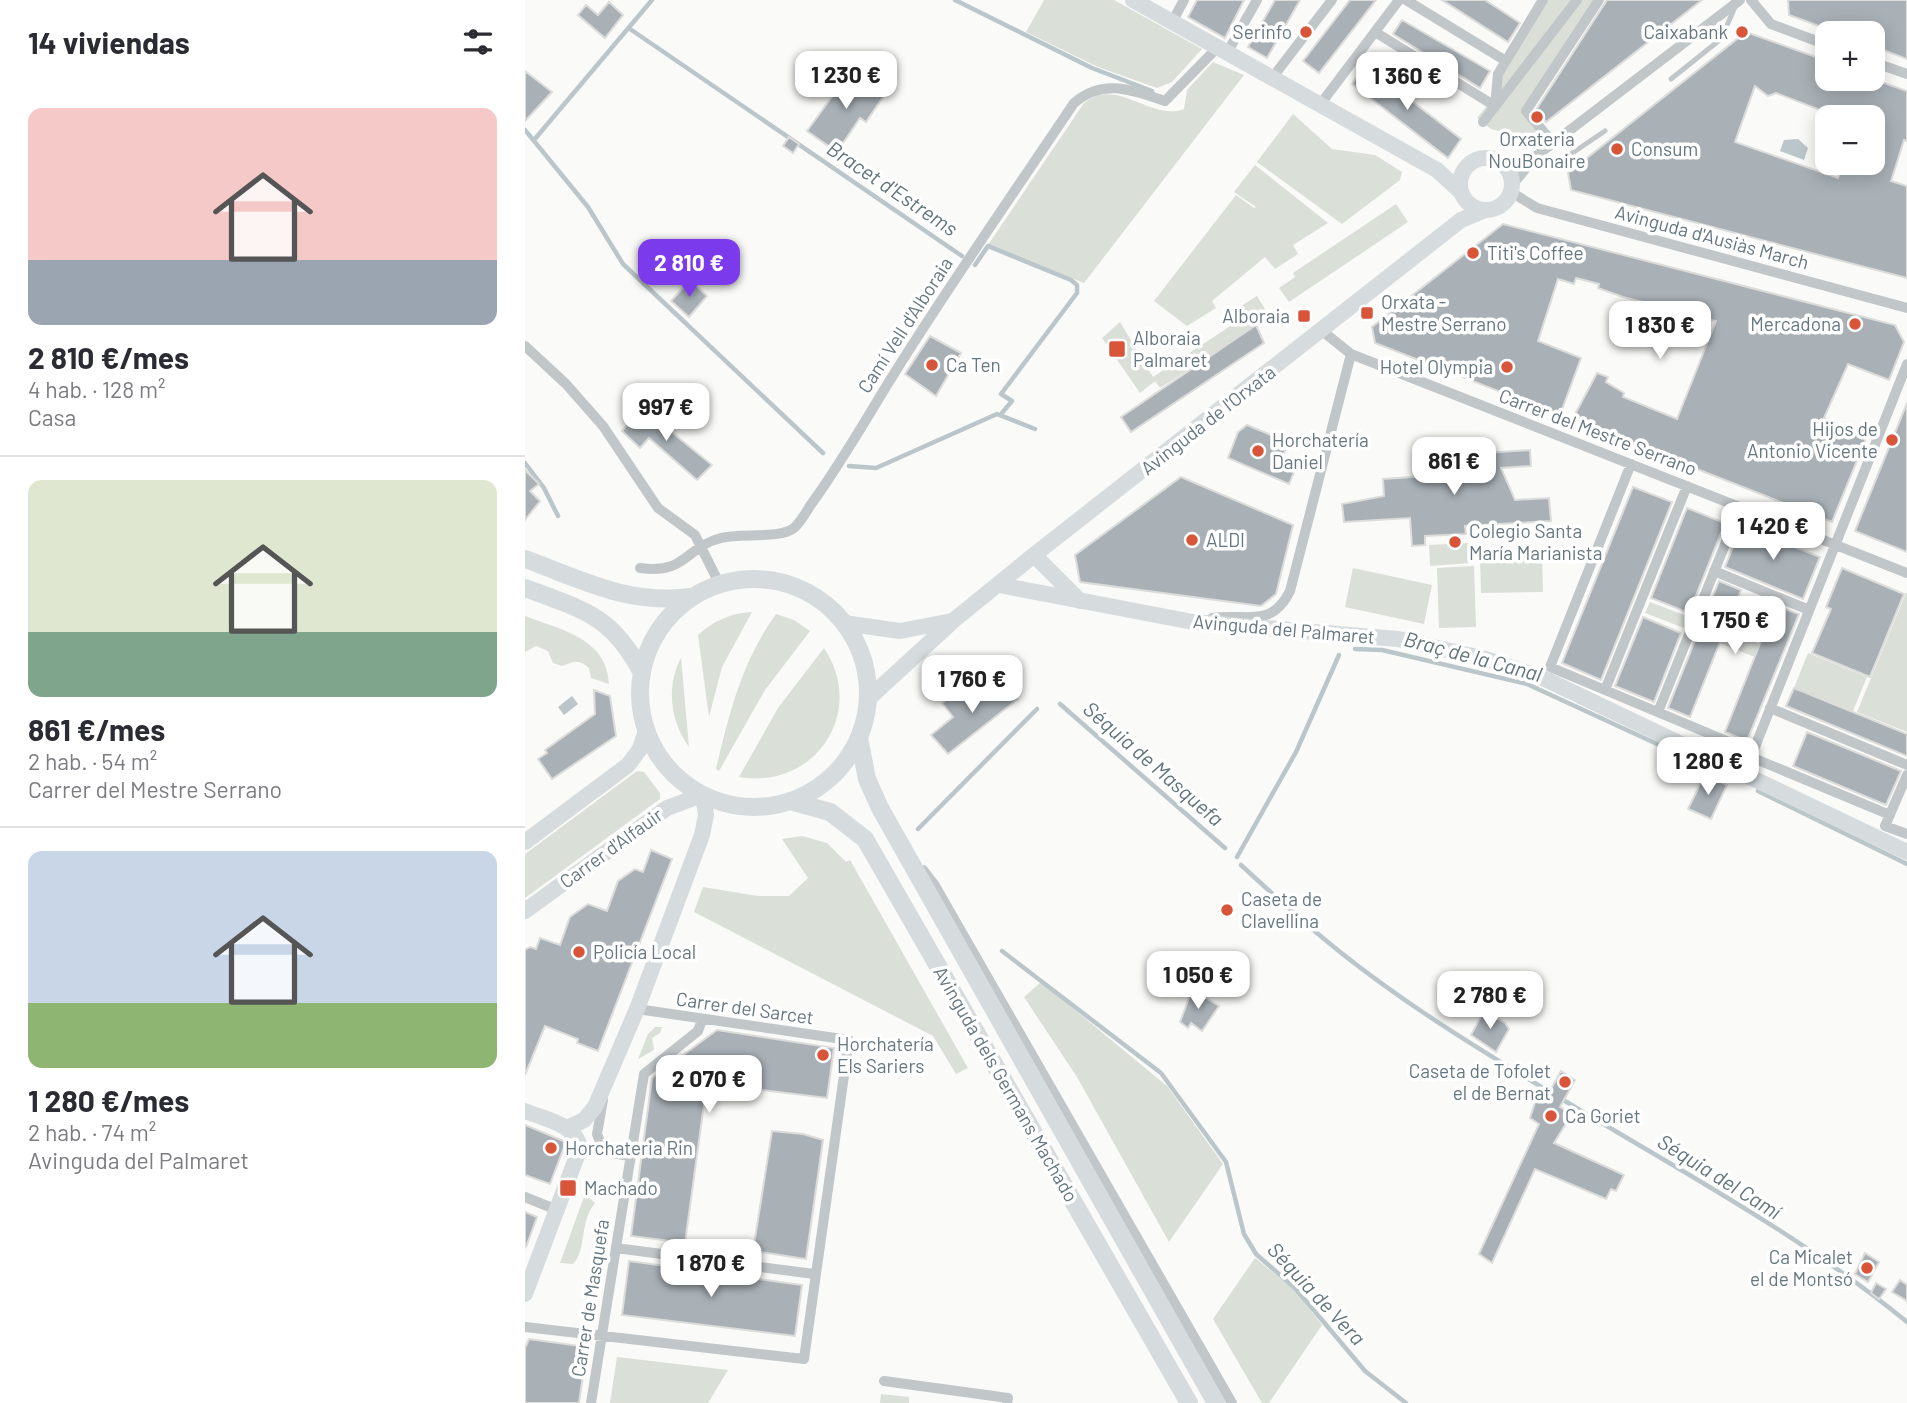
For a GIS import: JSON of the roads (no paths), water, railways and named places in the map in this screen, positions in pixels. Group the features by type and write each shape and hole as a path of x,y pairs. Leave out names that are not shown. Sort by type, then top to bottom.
{"main road":[{"path":"1133,0 1437,170 1463,196 1485,210 1501,206 1512,188 1507,168 1492,158 1475,160 1467,166 1460,178 1463,196 1461,220"},
{"path":"1437,170 1467,166"},
{"name":"Avinguda de l'Orxata","path":"868,699 954,620 1034,555 1461,220 1485,210"},
{"path":"1034,555 1080,601"},
{"path":"525,559 639,599 661,601 694,596 720,585 745,580 789,585 810,594 844,623 863,659 868,699 859,738 838,770 824,783 790,801 751,807 702,795 667,766 646,730 640,702 642,673 655,637 666,621 694,596"},
{"name":"Avinguda del Palmaret","path":"999,585 1192,621 1398,639 1486,659 1545,679 1907,852"},
{"path":"525,588 576,607 606,623 621,636 642,673"},
{"name":"Avinguda de l'Orxata","path":"844,623 874,629 909,631 954,620"},
{"path":"525,842 628,765 640,749 646,730"},
{"name":"Avinguda dels Germans Machado","path":"859,738 867,779 894,834 1216,1403"},
{"path":"567,1128 592,1112 637,1009 702,835 706,815 702,795"},
{"name":"Carrer d'Alfauir","path":"525,911 667,808 702,795"},
{"name":"Avinguda dels Germans Machado","path":"790,801 830,812 865,839 1189,1403"},
{"path":"525,1111 567,1128 579,1142 579,1155 525,1294"}],"street":[{"path":"1172,22 1184,0"},
{"path":"1222,50 1257,0"},
{"path":"1272,78 1332,0"},
{"path":"1319,106 1399,0"},
{"path":"1406,0 1506,61"},
{"path":"1495,106 1498,74 1543,0"},
{"path":"1483,122 1577,0"},
{"path":"1553,143 1526,111 1599,0"},
{"path":"1751,0 1770,24 1815,41"},
{"path":"1512,188 1532,161 1553,143 1739,1"},
{"path":"1375,32 1495,106"},
{"name":"Camí Vell d'Alboraia","path":"703,546 723,537 746,533 779,534 793,529 834,473 912,345 1074,103 1095,88 1109,87 1132,90 1165,101 1222,50"},
{"path":"1885,66 1907,74"},
{"path":"1507,168 1532,161"},
{"name":"Avinguda d'Ausiàs March","path":"1512,188 1537,208 1907,308"},
{"name":"Carrer del Mestre Serrano","path":"1321,330 1351,354 1907,573"},
{"path":"525,346 566,384 603,426 658,508 695,535 703,546 720,585"},
{"path":"1192,621 1229,616 1263,618 1281,609 1290,591 1351,354"},
{"path":"1752,754 1907,364"},
{"path":"1631,464 1550,667 1890,814"},
{"path":"1605,690 1687,486"},
{"path":"1658,712 1740,507"},
{"path":"640,568 659,571 682,564 703,546"},
{"path":"1714,571 1809,610"},
{"path":"1770,708 1907,765"},
{"path":"1907,775 1885,826 1907,834"},
{"name":"Avinguda dels Germans Machado","path":"894,834 934,884 1232,1403"},
{"name":"Carrer del Sarcet","path":"637,1009 849,1040 814,1274"},
{"name":"Carrer de Masquefa","path":"591,1403 644,1074 698,1031 702,1020"},
{"path":"603,1150 597,1135 606,1083"},
{"path":"579,1155 589,1150 603,1150 629,1156"},
{"path":"525,1197 557,1210"},
{"path":"525,1328 804,1359 814,1274 616,1248"},
{"path":"884,1381 1007,1401"}],"lane":[{"path":"1671,79 1721,39 1739,1"},
{"path":"1532,161 1553,166 1605,131"},
{"path":"702,1020 721,1013"}],"waterway":[{"path":"534,140 652,0"},
{"path":"955,0 1092,68 1152,91"},
{"name":"Bracet d'Estrems","path":"630,29 962,256"},
{"path":"525,130 588,207 623,264 823,453"},
{"name":"Bracet d'Estrems","path":"975,265 988,246 1071,280 1077,285 1077,293 1001,394 1012,401 1002,413"},
{"path":"849,466 876,468 997,414 1035,429"},
{"name":"Séquia de Masquefa","path":"525,463 544,488 558,516"},
{"name":"Braç de la Canal","path":"1355,649 1382,650 1527,684 1694,761"},
{"name":"Braç de la Canal","path":"1237,857 1296,752 1339,655"},
{"name":"Séquia de Masquefa","path":"1060,704 1225,848"},
{"name":"Séquia de Masquefa","path":"918,829 1037,709"},
{"name":"Braç de la Canal","path":"1758,791 1907,864"},
{"name":"Séquia del Camí","path":"1241,865 1317,933 1373,977 1462,1038 1553,1094"},
{"name":"Séquia de Vera","path":"1002,951 1161,1073 1226,1162 1244,1234 1256,1254 1295,1288 1365,1371 1406,1403"},
{"name":"Séquia del Camí","path":"1560,1098 1825,1260 1907,1322"}],"place":[{"name":"Serinfo","path":"1306,32"},
{"name":"Caixabank","path":"1742,32"},
{"name":"Orxateria NouBonaire","path":"1537,117"},
{"name":"Consum","path":"1617,149"},
{"name":"Titi's Coffee","path":"1473,253"},
{"name":"Orxata - Mestre Serrano","path":"1367,313"},
{"name":"Alboraia","path":"1304,316"},
{"name":"Mercadona","path":"1855,324"},
{"name":"Alboraia Palmaret","path":"1117,349"},
{"name":"Ca Ten","path":"932,365"},
{"name":"Hotel Olympia","path":"1507,367"},
{"name":"Hijos de Antonio Vicente","path":"1892,440"},
{"name":"Horchatería Daniel","path":"1258,451"},
{"name":"ALDI","path":"1192,540"},
{"name":"Colegio Santa María Marianista","path":"1455,542"},
{"name":"Caseta de Clavellina","path":"1227,910"},
{"name":"Policía Local","path":"579,952"},
{"name":"Horchatería Els Sariers","path":"823,1055"},
{"name":"Caseta de Tofolet el de Bernat","path":"1565,1082"},
{"name":"Ca Goriet","path":"1551,1116"},
{"name":"Horchateria Rin","path":"551,1148"},
{"name":"Machado","path":"568,1188"},
{"name":"Ca Micalet el de Montsó","path":"1867,1268"}]}
